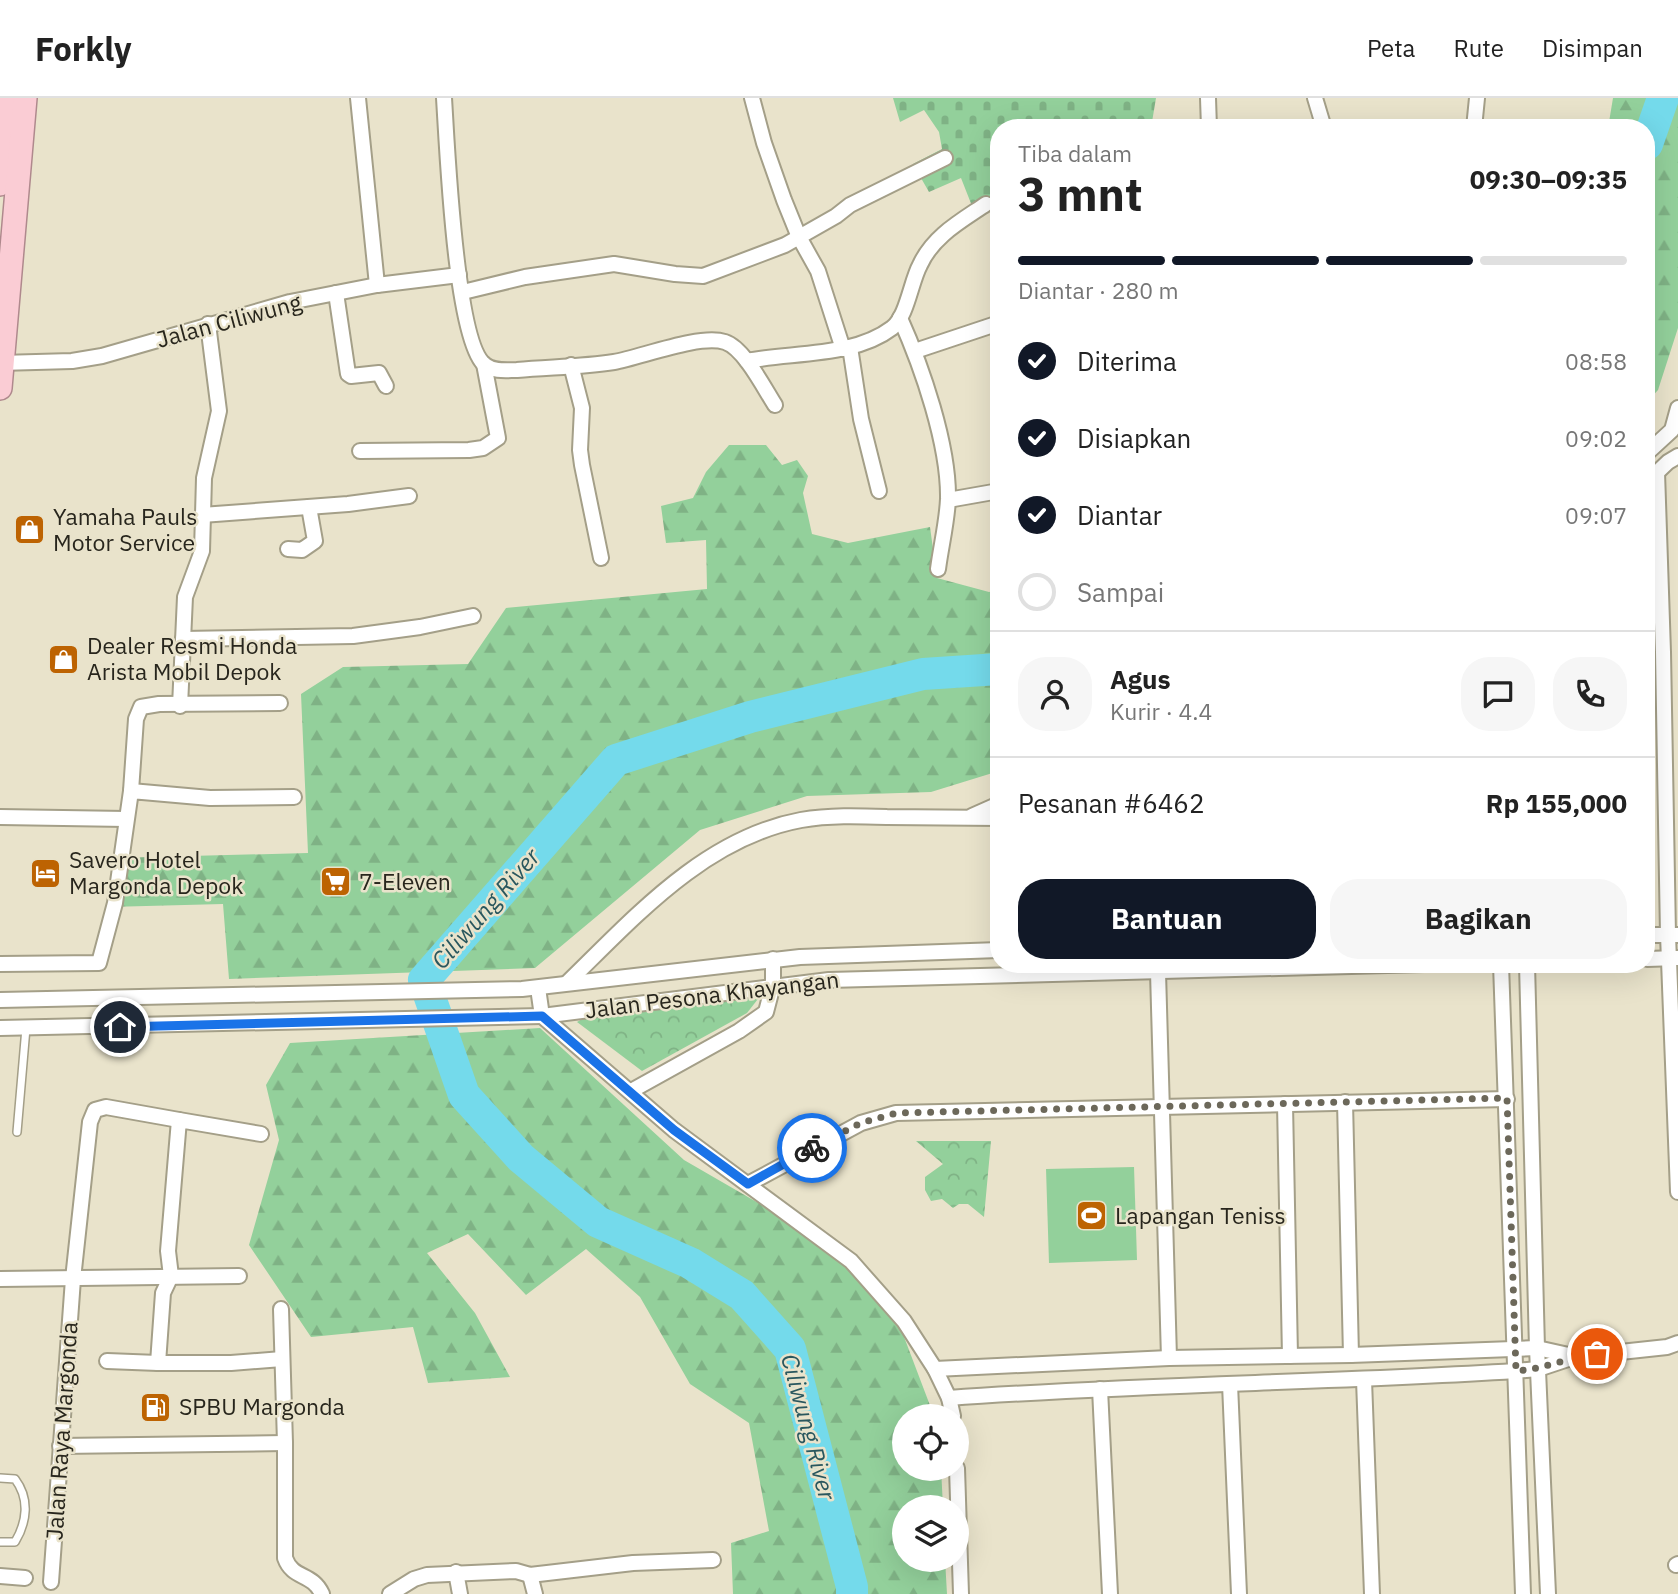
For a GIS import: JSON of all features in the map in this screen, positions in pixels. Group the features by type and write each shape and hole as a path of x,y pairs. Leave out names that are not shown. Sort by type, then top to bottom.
{"highway":[{"path":"0,184 7,98"},
{"path":"0,388 26,98"}],"street":[{"path":"358,98 377,285"},
{"path":"444,98 449,195 459,275 472,346 484,364 490,368 509,370 614,362 651,351 716,340 728,342 747,361 775,405"},
{"path":"752,98 764,143 799,237 818,271 847,348 879,491"},
{"path":"1208,98 1209,119"},
{"path":"1315,98 1321,119"},
{"path":"1475,119 1477,98"},
{"path":"463,292 525,277 614,264 703,276 773,250 836,216 850,205 944,158"},
{"path":"747,361 847,348 893,328 900,318 926,253 936,240 986,204"},
{"name":"Jalan Ciliwung","path":"1,363 72,361 102,356 290,302 377,285 459,275"},
{"path":"336,293 348,374 351,376 376,372 381,374 386,386"},
{"path":"900,318 915,351 937,423 948,500 938,569"},
{"path":"180,706 187,587 202,551 204,478 219,411 208,324"},
{"path":"915,351 990,326"},
{"path":"360,451 456,450 490,445 498,438 484,364"},
{"path":"571,365 582,408 582,465 601,558"},
{"path":"1655,446 1675,430 1678,408"},
{"path":"1655,474 1678,456"},
{"path":"948,500 990,493"},
{"path":"202,515 409,496"},
{"path":"288,549 302,550 315,541 309,507"},
{"path":"1655,580 1673,935 1678,1192"},
{"path":"183,639 354,636 473,616"},
{"path":"0,964 99,963 115,903 131,791 138,709 148,705 280,703"},
{"path":"131,791 210,798 294,797"},
{"path":"967,818 990,808"},
{"path":"567,983 672,883 722,851 764,831 800,820 836,816 990,818"},
{"path":"0,817 126,819"},
{"path":"1655,935 1673,935"},
{"name":"Jalan Pesona Khayangan","path":"0,1000 522,989 772,959 990,950"},
{"path":"1655,959 1673,958"},
{"path":"631,1091 762,1016 769,1004 773,985 772,959"},
{"name":"Jalan Pesona Khayangan","path":"0,1028 542,1016 829,980 1117,973"},
{"path":"1158,973 1169,1358"},
{"path":"1501,973 1523,1594"},
{"path":"1527,973 1537,1348 1548,1594"},
{"path":"538,988 542,1016 674,1130 851,1261 904,1321 935,1369 950,1404"},
{"path":"748,1184 861,1123 897,1113 1507,1098"},
{"path":"1345,1102 1351,1355"},
{"path":"1285,1104 1290,1356"},
{"name":"Jalan Raya Margonda","path":"51,1582 70,1279 92,1115 95,1110 106,1107 179,1120"},
{"path":"158,1363 163,1293 171,1276 168,1251 179,1120 261,1134"},
{"path":"0,1279 239,1276"},
{"path":"281,1309 285,1558 295,1573 315,1581 322,1594"},
{"path":"949,1398 1516,1371 1538,1369 1574,1357 1667,1347 1678,1343"},
{"path":"935,1369 1169,1358 1537,1348 1574,1357"},
{"path":"107,1361 231,1363 282,1359"},
{"path":"1364,1380 1372,1594"},
{"path":"1230,1384 1239,1594"},
{"path":"1100,1389 1110,1594"},
{"path":"60,1446 285,1443"},
{"path":"957,1481 961,1594"},
{"path":"390,1594 427,1575 516,1571 530,1574 633,1563 713,1560"},
{"path":"456,1572 460,1594"},
{"path":"530,1574 535,1594"},
{"path":"0,1576 25,1578"}],"lane":[{"path":"17,1132 26,1028"},
{"path":"0,1478 15,1479 22,1488 26,1515 15,1542 0,1542"}],"green space":[{"path":"893,98 1156,98 1152,119 990,119 990,199 972,206 961,178 929,192 913,164 942,149 939,132 924,110 900,122"},
{"path":"1613,98 1678,98 1678,328 1655,393 1655,119 1610,119"},
{"path":"729,445 766,445 782,465 797,460 808,476 803,493 812,534 848,543 930,527 937,578 990,592 990,774 931,792 807,796 700,830 535,968 229,979 223,904 108,907 113,858 308,853 301,694 343,667 468,664 506,608 707,589 706,540 666,543 661,506 693,498 706,472"},
{"path":"765,990 747,1013 642,1071 577,1022 592,1013"},
{"path":"540,1028 684,1160 838,1249 898,1321 929,1404 892,1404 892,1481 942,1481 942,1495 892,1495 892,1572 946,1572 947,1594 733,1594 731,1543 769,1531 749,1423 690,1384 640,1297 586,1249 526,1295 468,1234 427,1253 475,1313 510,1377 428,1383 413,1327 311,1337 249,1245 279,1140 266,1085 290,1043"},
{"path":"916,1141 991,1141 984,1217 968,1204 959,1204 953,1208 942,1199 931,1201 925,1190 925,1177 943,1164"},
{"name":"Lapangan Teniss","path":"1134,1167 1137,1260 1049,1263 1046,1169"}],"waterway":[{"name":"Ciliwung River","path":"1655,121 1663,98"},
{"name":"Ciliwung River","path":"852,1594 790,1349 742,1295 690,1263 598,1222 521,1158 464,1095 424,980 616,760 750,717 923,674 990,670"}],"way so far":[{"path":"812,1148 878,1116 897,1113 1507,1098 1516,1371 1538,1369 1574,1357 1597,1354"}],"place":[{"name":"Yamaha Pauls Motor Service","path":"30,530"},
{"name":"Dealer Resmi Honda Arista Mobil Depok","path":"64,659"},
{"name":"Savero Hotel Margonda Depok","path":"46,873"},
{"name":"7-Eleven","path":"336,882"},
{"name":"Lapangan Teniss","path":"1092,1216"},
{"name":"SPBU Margonda","path":"156,1407"}],"route":[{"path":"120,1027 542,1016 674,1130 748,1184 812,1148"}]}
